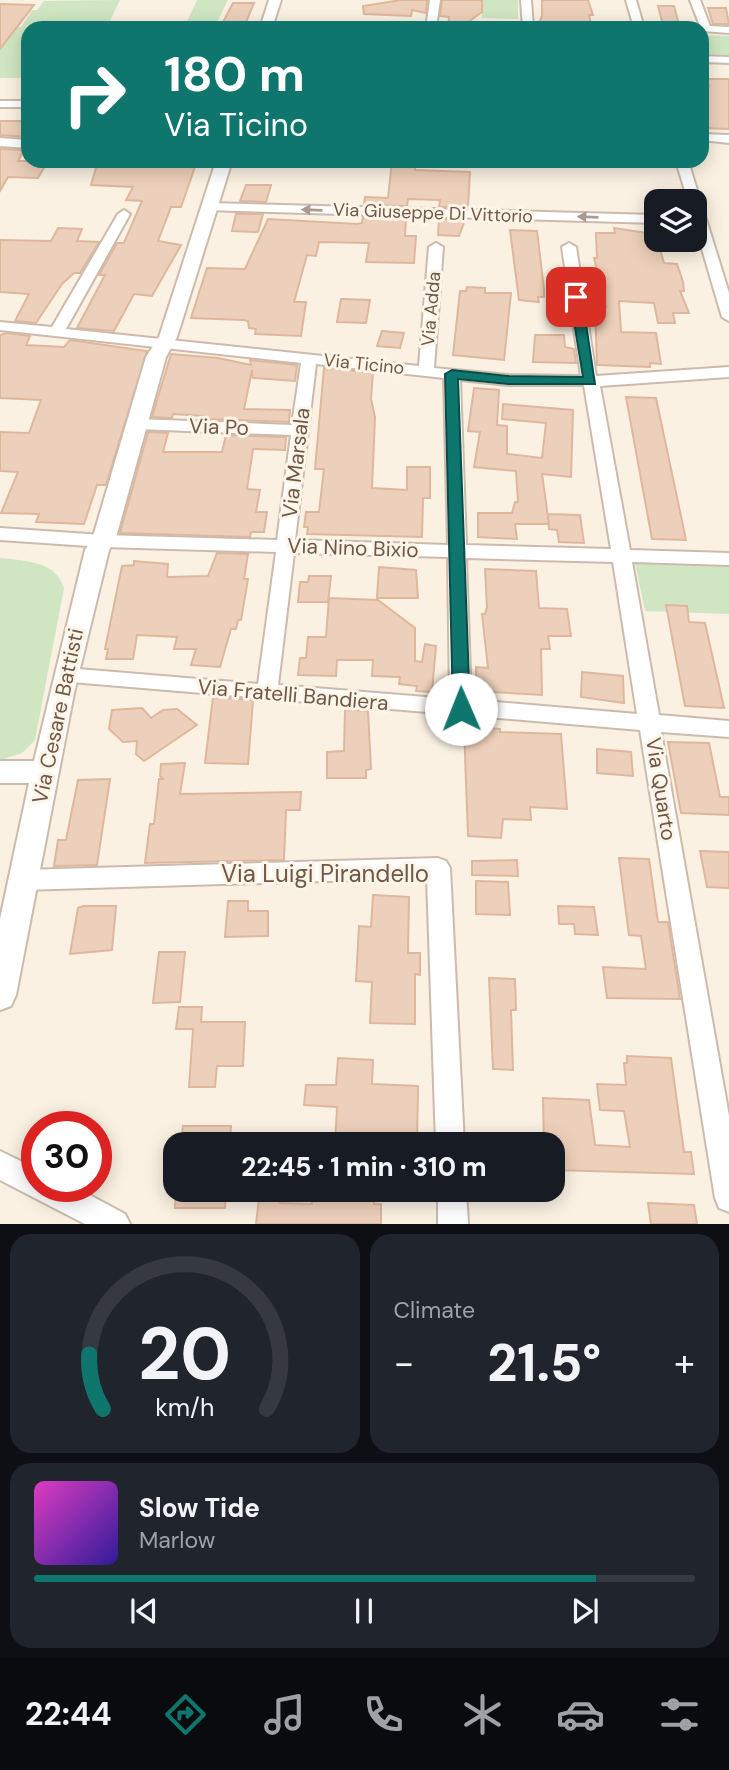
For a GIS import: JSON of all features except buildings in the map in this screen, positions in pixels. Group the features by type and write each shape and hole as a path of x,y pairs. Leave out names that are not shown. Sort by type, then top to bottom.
{"street":[{"path":"269,21 275,0"},
{"path":"432,21 435,0"},
{"path":"526,0 528,21"},
{"path":"631,0 637,21"},
{"path":"695,0 703,21"},
{"path":"709,29 729,30"},
{"path":"709,59 729,60"},
{"path":"0,104 21,104"},
{"path":"709,138 729,139"},
{"path":"0,142 21,144"},
{"name":"Via Cesare Battisti","path":"0,995 45,772 97,550 103,541 156,356 164,343 222,168"},
{"path":"684,168 690,189"},
{"name":"Via Giuseppe Di Vittorio","path":"210,207 644,219"},
{"path":"57,332 124,214"},
{"name":"Via Adda","path":"426,371 436,247"},
{"path":"569,247 590,381"},
{"path":"707,251 729,317"},
{"name":"Via Ticino","path":"0,326 508,380 590,381 729,372"},
{"name":"Via Marsala","path":"267,693 309,358"},
{"path":"452,374 461,709"},
{"name":"Via Quarto","path":"590,381 622,556 729,1198"},
{"name":"Via Po","path":"138,424 300,430"},
{"path":"0,534 103,541"},
{"name":"Via Nino Bixio","path":"103,541 729,559"},
{"name":"Via Fratelli Bandiera","path":"66,676 729,729"},
{"path":"0,772 45,772"},
{"name":"Via Luigi Pirandello","path":"23,880 438,868 449,1132"},
{"path":"0,1165 21,1176"},
{"path":"73,1202 115,1224"},
{"path":"452,1202 453,1224"}],"green space":[{"path":"120,0 110,21 25,21 32,10 37,10 44,1"},
{"path":"197,0 228,0 218,21 187,21"},
{"path":"482,0 518,0 518,19 482,18"},
{"path":"0,27 21,27 21,78 0,78"},
{"path":"709,35 729,36 729,55 709,54"},
{"path":"0,558 29,561 46,567 60,579 64,588 35,740 22,753 0,760"},
{"path":"635,563 729,566 729,614 645,611"}],"route":[{"path":"461,709 452,374 508,380 590,381 576,297"}]}
